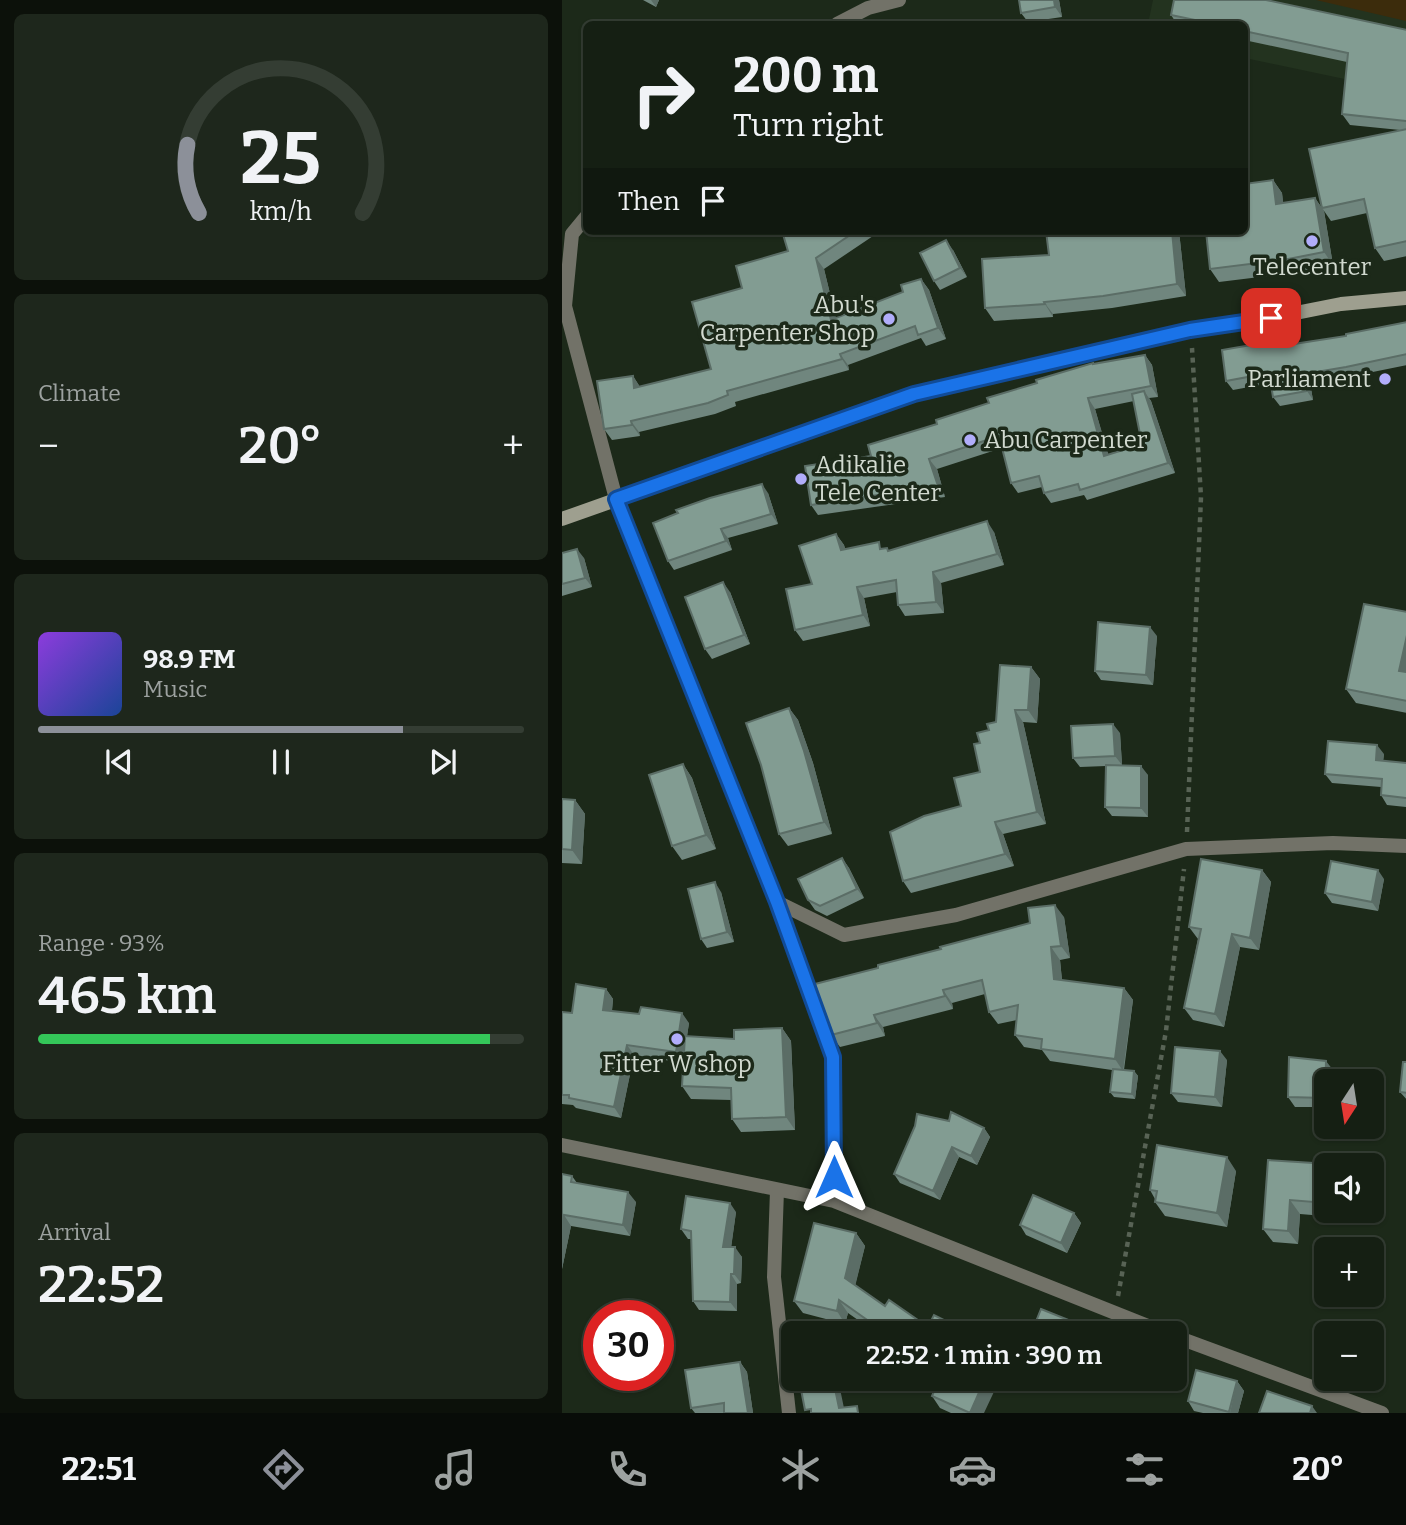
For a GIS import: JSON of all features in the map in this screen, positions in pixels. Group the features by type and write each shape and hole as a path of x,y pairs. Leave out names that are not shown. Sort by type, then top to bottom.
{"main road":[{"path":"562,519 914,394 1190,330 1341,304 1406,298"}],"street":[{"path":"843,21 868,9 899,0"},
{"path":"583,221 572,234 564,306 616,499 777,902 833,1057 834,1201"},
{"path":"777,902 844,935 956,915 1186,849 1333,843 1406,846"},
{"path":"562,1145 834,1201 1133,1321"},
{"path":"777,1190 774,1277 789,1413"},
{"path":"1187,1341 1382,1413"}],"path":[{"path":"1114,1314 1166,1031 1186,849 1201,498 1190,330"}],"shaded area":[{"path":"1153,0 1406,0 1406,92 1248,59 1248,21 1149,21"},
{"path":"1316,0 1406,0 1406,21"}],"building":[{"path":"1019,0 1054,0 1055,7 1021,13"},
{"path":"1174,0 1266,0 1407,30 1407,121 1342,114 1348,53 1248,32 1248,21 1200,21 1171,15"},
{"path":"1407,129 1407,241 1375,248 1364,199 1322,208 1309,149"},
{"path":"1273,180 1276,204 1315,198 1324,252 1210,269 1206,235 1248,235 1248,183"},
{"path":"783,235 850,235 816,258 831,320 903,292 901,285 921,279 938,328 918,335 915,326 840,354 842,359 727,391 728,395 708,403 631,421 632,425 604,429 597,381 633,376 634,388 711,369 692,302 742,288 736,266 788,251"},
{"path":"1046,235 1172,235 1177,284 1044,302 1045,304 985,308 982,259 1049,255"},
{"path":"946,240 960,268 934,281 920,253"},
{"path":"1407,322 1407,354 1304,374 1307,391 1273,397 1269,373 1226,381 1222,350 1257,344 1254,330 1283,324 1287,345 1346,336"},
{"path":"1145,355 1151,386 1088,398 1104,456 1142,444 1132,394 1144,391 1168,463 1080,490 1078,484 1044,493 1039,476 1011,483 999,436 929,459 938,486 811,505 805,466 871,456 868,445 937,424 936,420 989,403 987,398 1093,363"},
{"path":"762,484 771,514 721,529 726,541 668,561 653,523 678,513 676,510"},
{"path":"987,521 997,554 933,572 936,602 898,605 896,580 857,587 863,615 795,630 786,589 812,584 799,546 836,534 841,550 879,542 880,549 887,548 888,551"},
{"path":"577,549 585,578 562,584 562,553"},
{"path":"723,582 744,635 705,649 685,597"},
{"path":"1364,604 1407,612 1407,635 1399,671 1407,672 1407,701 1346,689"},
{"path":"1098,622 1150,627 1146,675 1095,671"},
{"path":"1000,665 1031,667 1028,710 1015,710 1037,812 995,822 1005,854 903,881 890,832 924,816 961,806 954,778 980,772 974,744 980,743 977,733 989,730 987,724 996,722"},
{"path":"789,708 824,822 779,834 761,765 746,723"},
{"path":"1113,724 1115,756 1073,758 1071,726"},
{"path":"1328,741 1377,745 1376,760 1407,763 1407,798 1381,795 1382,779 1325,774"},
{"path":"683,764 706,835 672,846 649,775"},
{"path":"1106,765 1141,766 1141,808 1105,807"},
{"path":"562,799 575,800 572,850 562,849"},
{"path":"842,858 857,889 820,906 808,900 798,879"},
{"path":"1201,859 1262,870 1250,938 1232,934 1215,1014 1184,1008 1201,929 1189,927"},
{"path":"1331,861 1378,870 1372,902 1325,893"},
{"path":"715,882 727,932 701,939 688,889"},
{"path":"1055,905 1061,946 1051,947 1054,979 1124,988 1115,1059 1041,1049 1042,1039 1015,1035 1018,1005 989,1012 982,980 943,990 945,996 874,1015 877,1023 831,1035 815,984 1030,923 1028,908"},
{"path":"576,984 606,989 603,1010 639,1014 641,1007 682,1013 676,1052 627,1045 614,1107 562,1095 562,1012 572,1013"},
{"path":"782,1028 786,1117 732,1119 731,1088 682,1086 685,1036 734,1039 734,1030"},
{"path":"1175,1047 1220,1051 1215,1097 1171,1093"},
{"path":"1289,1057 1326,1061 1326,1069 1314,1069 1314,1098 1288,1097"},
{"path":"1403,1062 1407,1062 1407,1093 1400,1092"},
{"path":"1113,1069 1134,1071 1132,1094 1110,1092"},
{"path":"951,1112 984,1128 971,1156 952,1147 933,1191 894,1174 915,1126 917,1114 949,1121"},
{"path":"1157,1145 1227,1157 1217,1213 1155,1202 1157,1191 1150,1190"},
{"path":"1268,1160 1314,1163 1314,1202 1290,1200 1288,1231 1263,1229"},
{"path":"562,1174 572,1176 571,1182 628,1192 623,1225 564,1215 562,1224"},
{"path":"1033,1195 1074,1213 1061,1243 1020,1225"},
{"path":"686,1196 730,1203 723,1247 735,1247 730,1302 693,1301 691,1231 681,1229"},
{"path":"814,1223 856,1233 845,1278 885,1306 889,1300 919,1321 869,1321 839,1300 837,1311 794,1301"},
{"path":"1041,1309 1071,1321 1036,1321"},
{"path":"934,1315 946,1321 931,1321"},
{"path":"740,1362 748,1413 724,1413 724,1403 691,1408 685,1370"},
{"path":"1196,1370 1237,1381 1229,1412 1188,1401"},
{"path":"801,1391 835,1391 839,1408 857,1406 858,1413 811,1413 811,1409 805,1410"},
{"path":"934,1391 980,1391 970,1413 932,1396"},
{"path":"1267,1391 1312,1406 1310,1413 1259,1413"}],"place":[{"name":"Telecenter","path":"1312,241"},
{"name":"Abu's Carpenter Shop","path":"889,319"},
{"name":"Parliament","path":"1385,379"},
{"name":"Abu Carpenter","path":"970,440"},
{"name":"Adikalie Tele Center","path":"801,479"},
{"name":"Fitter W shop","path":"677,1039"}],"route":[{"path":"834,1177 833,1057 777,902 616,499 914,394 1190,330 1271,318"}]}
